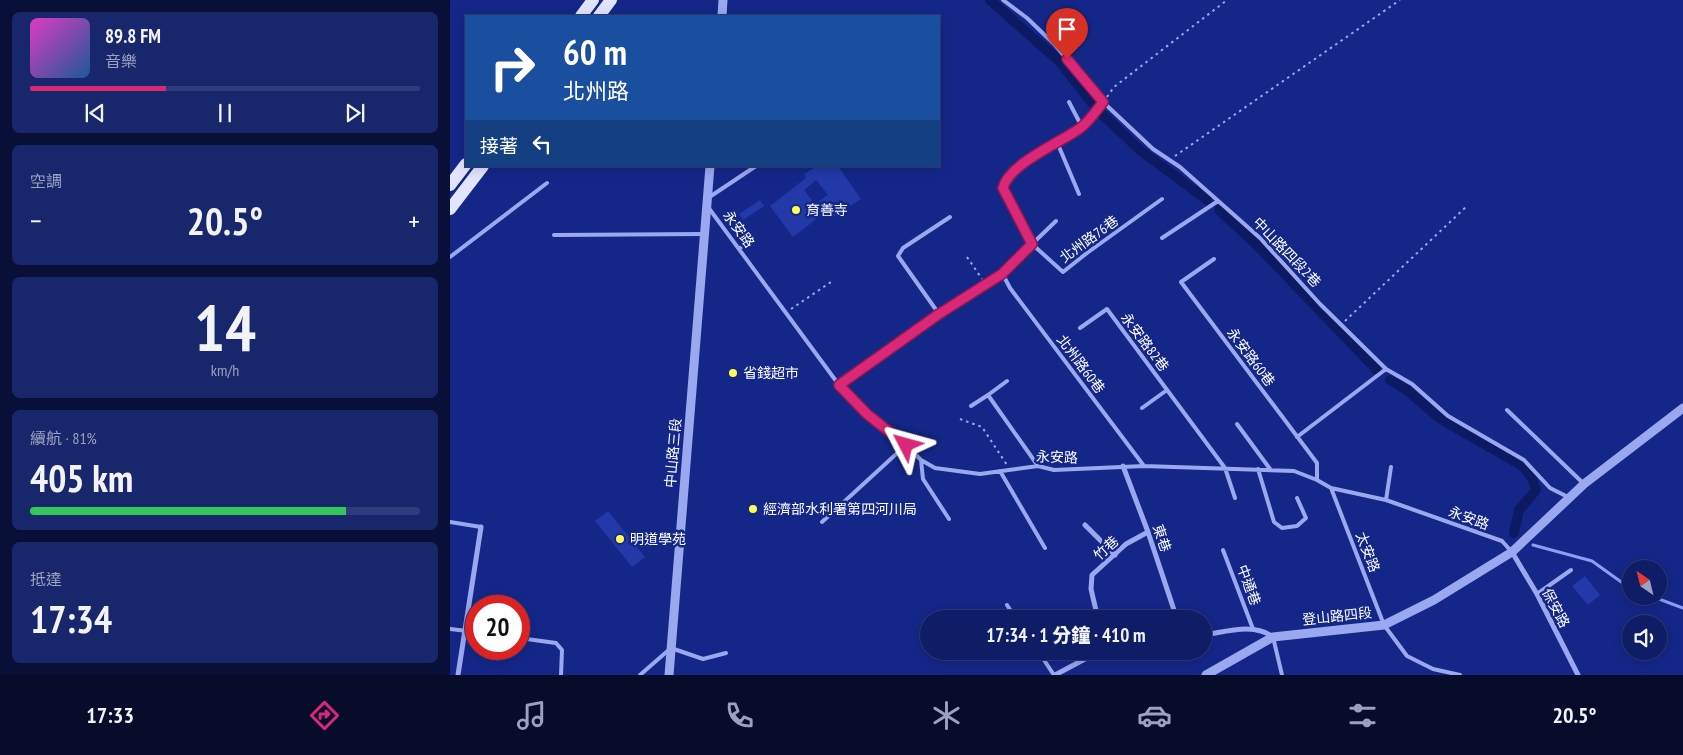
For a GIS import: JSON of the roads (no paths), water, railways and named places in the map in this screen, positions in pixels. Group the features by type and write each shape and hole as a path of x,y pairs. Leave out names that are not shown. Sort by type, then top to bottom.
{"main road":[{"path":"581,15 593,0"},
{"path":"600,15 611,0"},
{"path":"450,185 465,165"},
{"path":"450,209 482,167"}],"street":[{"path":"722,15 723,0"},
{"name":"中山路三段","path":"669,675 710,167"},
{"name":"登山路四段","path":"1206,675 1273,637 1384,625 1434,600 1512,552 1584,484 1683,408"},
{"name":"東巷","path":"1123,466 1148,532 1174,610"},
{"path":"1086,525 1115,555"},
{"path":"471,595 481,527"},
{"name":"竹巷","path":"1096,610 1091,590 1092,575 1126,544 1148,532"},
{"name":"保安路","path":"1512,552 1537,594 1578,675"},
{"path":"1212,634 1253,629 1266,631 1273,637"},
{"path":"458,675 465,636"},
{"path":"1054,675 1083,660"}],"lane":[{"name":"中山路四段2巷","path":"1003,0 1027,18 1054,44 1103,102 1153,149 1180,167 1260,238 1386,369 1412,384 1448,416 1524,460 1550,488 1570,498"},
{"path":"1070,102 1082,127"},
{"path":"1032,244 1003,188 1005,178 1082,127 1103,102"},
{"path":"1057,142 1079,194"},
{"path":"707,202 755,167"},
{"path":"450,256 547,182"},
{"name":"北州路76巷","path":"1032,244 1063,272 1162,199"},
{"path":"1162,238 1218,201"},
{"name":"永安路","path":"707,202 785,313 839,385 867,414 906,445 921,460 935,468 980,474 1038,466 1054,470 1144,466 1294,471 1318,480 1332,488 1386,500 1502,541 1512,552"},
{"path":"939,314 898,256 903,248 950,218"},
{"path":"839,385 939,314 985,283 1002,274 1056,221"},
{"path":"554,235 704,234"},
{"path":"739,249 747,243"},
{"name":"永安路60巷","path":"1214,260 1181,282 1317,463 1318,480"},
{"name":"北州路60巷","path":"1002,274 1010,288 1144,466"},
{"name":"永安路82巷","path":"1080,328 1107,309 1226,468 1235,498"},
{"path":"1297,437 1386,369"},
{"path":"971,406 1007,382"},
{"name":"永安路82巷","path":"1142,408 1167,390"},
{"path":"988,394 1038,466"},
{"path":"1508,410 1584,484"},
{"path":"1236,424 1270,469"},
{"path":"822,522 906,445"},
{"path":"921,460 923,479 949,519"},
{"path":"1386,500 1391,467"},
{"path":"1258,469 1274,522 1282,528 1297,526 1306,518 1298,498"},
{"path":"1000,471 1046,548"},
{"name":"太安路","path":"1332,488 1384,625 1407,656 1433,668 1460,675"},
{"path":"450,522 481,527"},
{"name":"中通巷","path":"1224,550 1253,629"},
{"path":"1537,594 1571,570"},
{"path":"1007,605 1010,610"},
{"path":"450,629 465,631"},
{"path":"1273,637 1282,675"},
{"path":"530,639 556,643 562,650 561,675"},
{"path":"640,675 671,648 703,659 726,653"},
{"path":"1044,660 1054,675"}],"waterway":[{"path":"990,0 1059,61 1092,103"},
{"path":"1103,115 1140,150 1207,200"},
{"path":"1219,210 1257,245 1376,369"},
{"path":"1390,380 1407,390 1439,418 1524,467 1532,478 1536,490 1519,510 1514,533"},
{"path":"1533,545 1592,561 1622,583"},
{"path":"1668,602 1683,608"}],"place":[{"name":"育善寺","path":"796,210"},
{"name":"省錢超市","path":"733,373"},
{"name":"經濟部水利署第四河川局","path":"753,509"},
{"name":"明道學苑","path":"620,539"}]}
